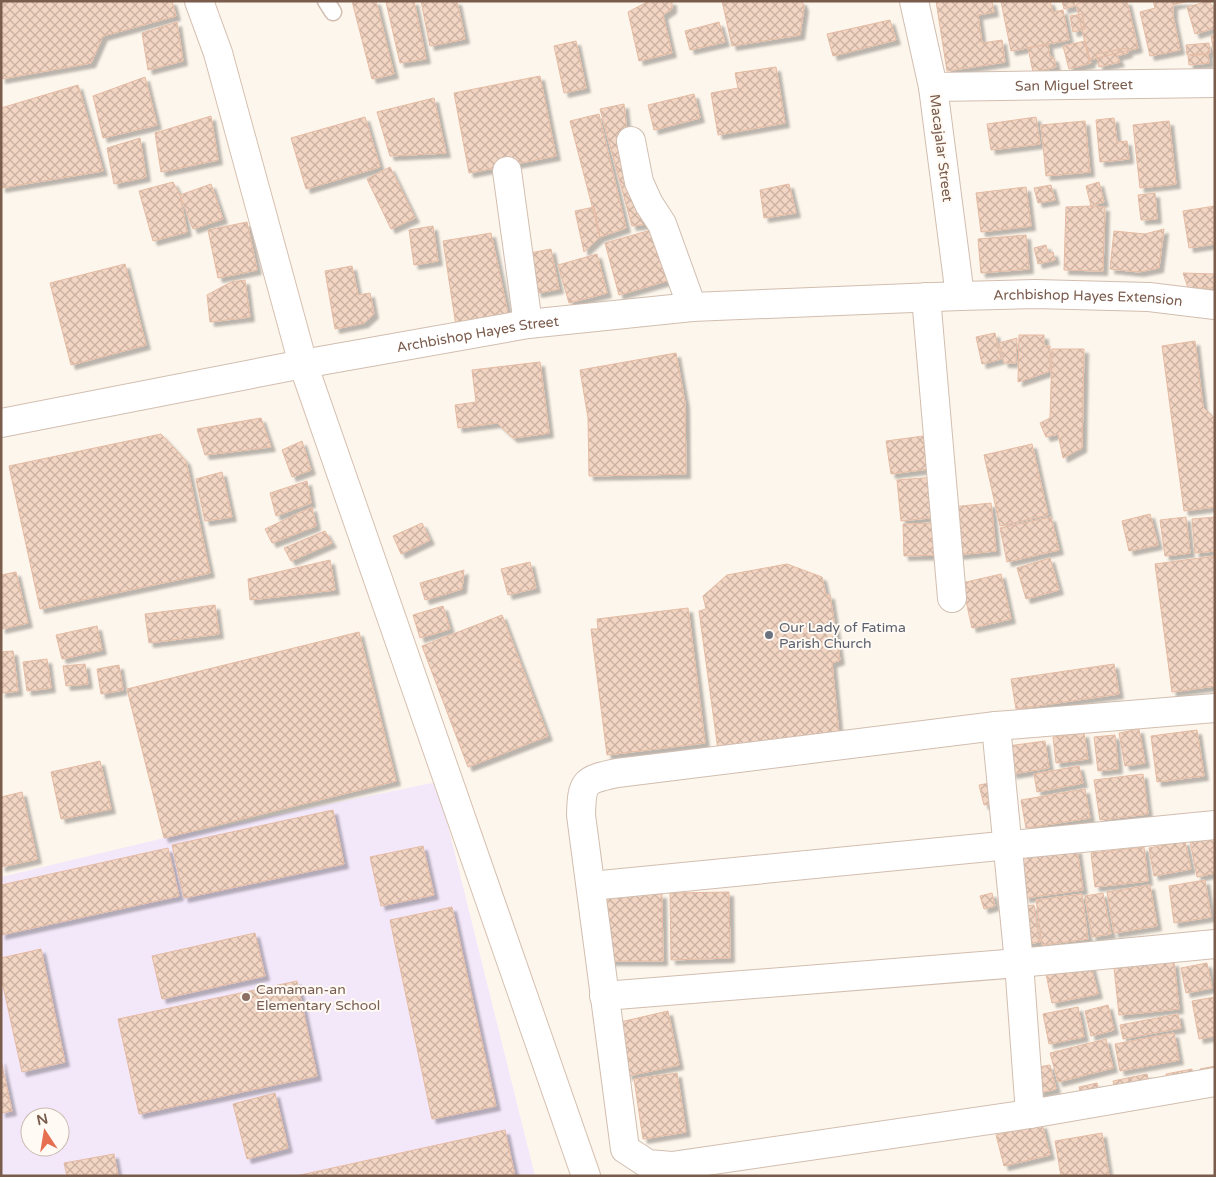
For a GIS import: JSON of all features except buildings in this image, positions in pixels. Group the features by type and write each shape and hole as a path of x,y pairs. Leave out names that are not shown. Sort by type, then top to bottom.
{"street":[{"path":"199,1 218,53 302,364 586,1176"},
{"name":"Macajalar Street","path":"914,1 933,87 960,296"},
{"name":"San Miguel Street","path":"933,87 1215,83"},
{"path":"631,141 639,182 649,204 662,224 692,308"},
{"path":"507,171 528,324"},
{"name":"Archbishop Hayes Extension","path":"960,296 1035,294 1149,297 1215,305"},
{"name":"Archbishop Hayes Street","path":"1,423 302,364 528,324 692,308 960,296"},
{"path":"926,297 952,598"},
{"path":"1215,708 996,726 617,772 592,778 582,791 582,816 625,1149 648,1164 672,1166 1030,1114 1215,1082"},
{"path":"996,726 1019,963 1030,1114"},
{"path":"591,886 1215,825"},
{"path":"604,996 1019,963 1215,944"}],"shaded area":[{"name":"Camaman-an Elementary School","path":"437,782 535,1176 1,1176 1,877 164,838"}],"place":[{"name":"Our Lady of Fatima Parish Church","path":"769,635"},
{"name":"Camaman-an Elementary School","path":"246,997"}]}
